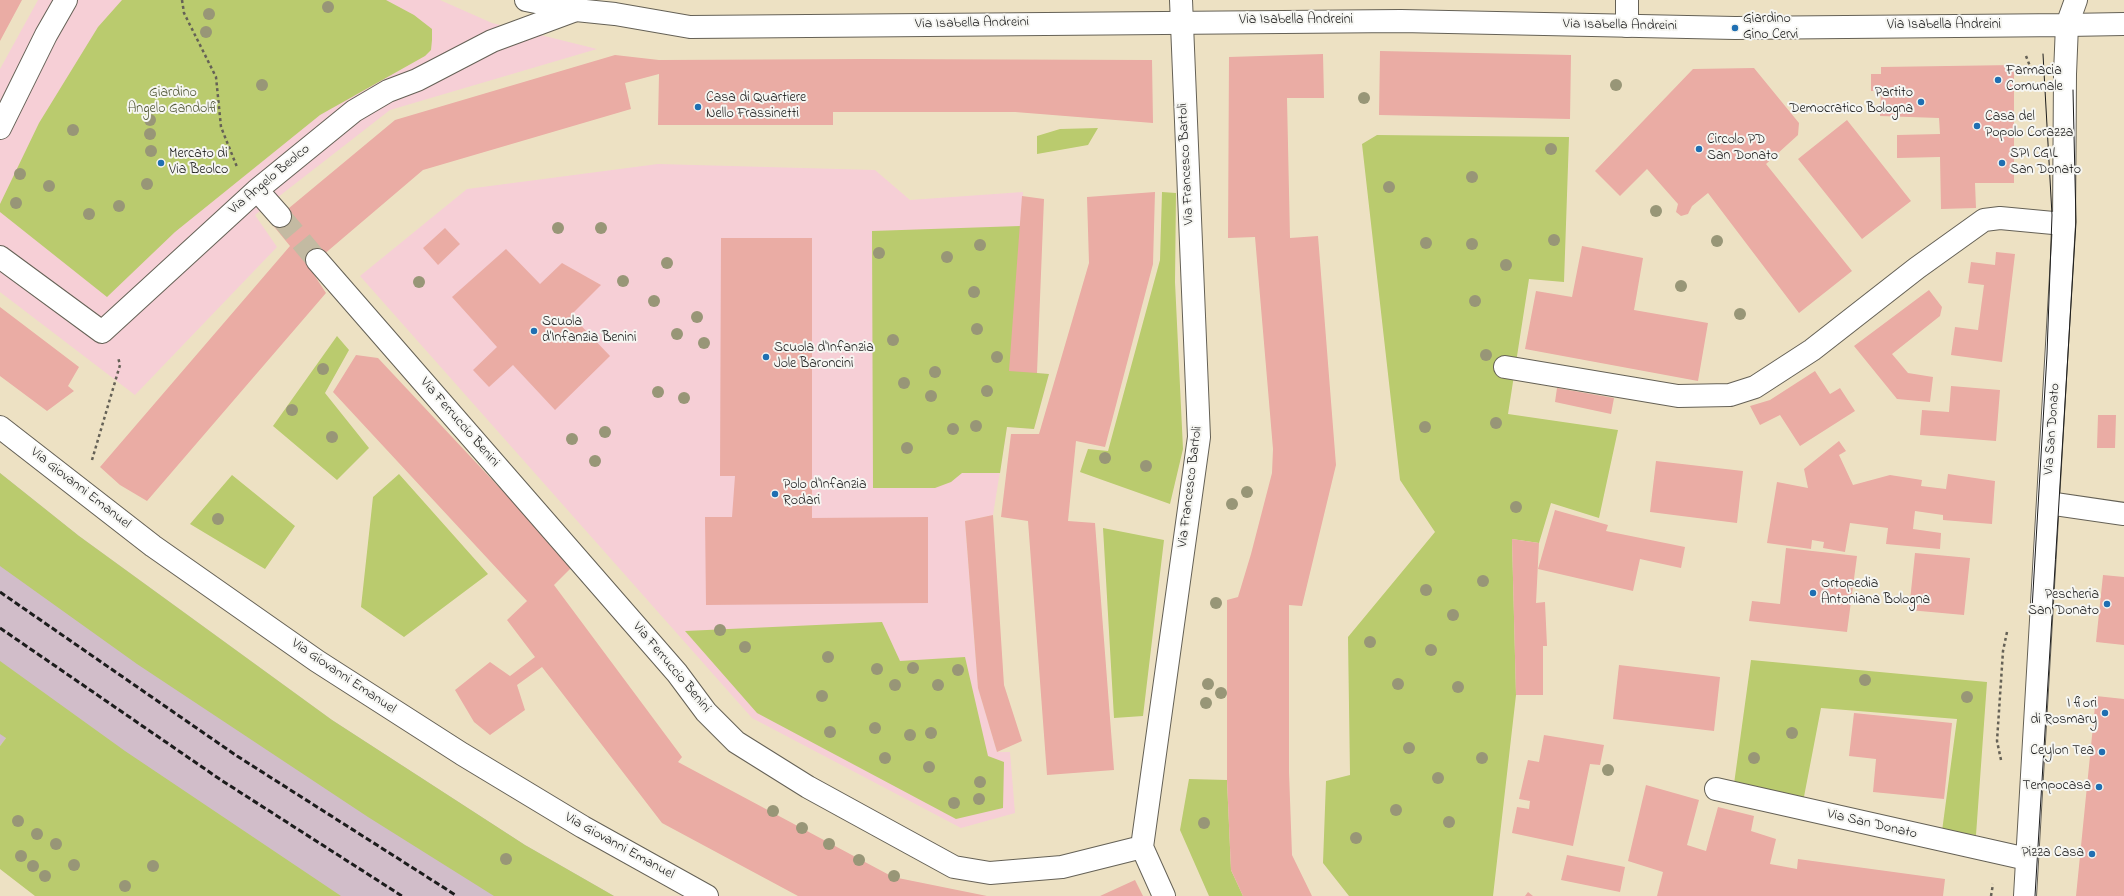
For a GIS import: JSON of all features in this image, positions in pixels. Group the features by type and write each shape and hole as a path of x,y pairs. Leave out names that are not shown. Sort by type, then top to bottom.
{"street":[{"path":"0,128 46,35 66,0"},
{"name":"Via Isabella Andreini","path":"526,0 576,10 615,14 690,27 1401,20 1735,28 2124,24"},
{"name":"Via Francesco Bartoli","path":"1142,847 1199,437 1181,23 1182,0"},
{"path":"1627,0 1627,26"},
{"name":"Via San Donato","path":"2025,896 2064,224 2065,74 2067,25 2076,0"},
{"name":"Via Angelo Beolco","path":"110,325 256,190 354,111 388,91 416,80 492,41 576,10"},
{"path":"256,190 280,216"},
{"path":"1505,366 1678,396 1730,395 1755,387 1812,350 1917,268 1984,220 2000,218 2064,224"},
{"path":"0,258 102,332 110,325"},
{"name":"Via Ferruccio Benini","path":"317,260 677,673 706,712 736,742 808,787 954,867 990,873 1062,867 1142,847"},
{"name":"Via Giovanni Emanuel","path":"0,427 153,546 317,661 462,754 583,828 707,896"},
{"path":"2048,503 2124,514"},
{"name":"Via San Donato","path":"1716,789 2027,859"},
{"path":"1142,847 1164,896"}],"path":[{"path":"182,0 184,13 216,77 221,127 237,167 256,190"},
{"path":"90,467 120,365 110,325"}],"shaded area":[{"name":"Mercato di Via Beolco","path":"38,0 440,0 492,23 597,49 390,110 255,215 277,247 135,395 0,292 0,69"},
{"name":"Polo d'Infanzia Rodari","path":"658,164 875,170 910,200 1023,192 1009,371 1049,374 1034,429 1007,427 993,515 965,521 978,688 997,752 1010,752 1015,813 961,828 752,718 360,276 467,189"},
{"path":"0,473 79,536 332,720 525,845 614,896 261,896 6,738 0,746"}],"green space":[{"name":"Giardino Angelo Gandolfi","path":"122,0 386,0 414,15 432,29 431,50 425,56 320,115 175,232 107,297 0,212 0,204 39,123 98,27"},
{"path":"1098,128 1088,145 1037,154 1037,136 1060,129"},
{"path":"1377,135 1569,137 1564,282 1529,279 1508,414 1618,430 1599,518 1551,503 1539,543 1512,539 1516,695 1493,896 1349,896 1323,863 1326,781 1350,775 1348,637 1435,532 1400,480 1362,144"},
{"path":"1162,192 1176,193 1175,282 1183,449 1170,504 1080,472 1088,449 1108,451 1160,260"},
{"path":"1020,226 1037,373 1049,374 1034,429 1007,427 1000,473 962,473 951,482 935,488 873,488 872,231"},
{"path":"337,336 349,350 325,393 369,448 337,480 273,426"},
{"path":"0,473 79,536 332,720 525,845 614,896 494,896 368,817 137,664 0,566"},
{"path":"399,474 488,574 404,637 361,607 373,497"},
{"path":"232,475 295,526 265,569 190,524"},
{"path":"1103,528 1164,540 1143,716 1114,718"},
{"path":"882,622 900,661 965,657 988,756 1004,762 1003,808 956,819 757,713 685,631"},
{"path":"1751,660 1987,682 1976,835 1942,831 1957,719 1821,708 1803,802 1734,784"},
{"path":"0,661 125,751 341,896 35,896 0,869 0,746 6,738 0,734"},
{"path":"1189,779 1227,780 1231,870 1243,896 1209,896 1180,830"}],"building":[{"path":"0,0 22,0 0,41"},
{"path":"1380,51 1571,55 1570,119 1379,115"},
{"path":"1323,54 1324,98 1287,98 1290,238 1318,236 1336,465 1302,606 1289,605 1289,772 1292,855 1312,896 1243,896 1231,870 1227,780 1227,600 1238,597 1272,473 1273,449 1255,237 1228,238 1229,57"},
{"path":"615,55 659,60 1152,60 1153,123 1015,112 833,112 833,125 658,125 659,74 625,83 631,109 423,170 309,267 326,293 147,501 120,485 100,467 290,246 271,223 395,120"},
{"name":"Casa del Popolo Corazza","path":"2014,65 2014,183 1975,183 1976,208 1941,209 1940,157 1897,158 1897,135 1940,134 1939,118 1880,116 1881,91 1871,91 1871,74 1881,74 1881,67"},
{"name":"Circolo PD San Donato","path":"1754,68 1799,123 1798,135 1766,164 1852,271 1799,313 1708,193 1692,206 1688,214 1681,216 1676,212 1678,204 1647,169 1620,196 1595,171 1693,69"},
{"path":"1847,120 1911,201 1862,239 1798,159"},
{"path":"1155,192 1153,264 1105,447 1076,441 1068,521 1095,523 1114,770 1047,775 1028,521 1001,517 1011,434 1039,434 1089,263 1087,197"},
{"path":"1022,196 1044,199 1037,373 1009,371"},
{"path":"445,228 460,244 438,265 423,248"},
{"name":"Scuola d'Infanzia Jole Baroncini","path":"721,238 812,238 812,518 928,517 928,603 706,605 705,517 732,517 735,476 720,476"},
{"path":"1582,246 1643,258 1634,310 1708,323 1698,381 1525,349 1536,291 1572,297"},
{"name":"Scuola d'Infanzia Benini","path":"506,249 540,284 562,263 601,285 571,315 610,356 555,410 513,365 489,387 473,370 497,347 452,297"},
{"path":"1996,252 2015,254 2002,362 1951,355 1955,327 1978,330 1984,285 1968,283 1971,262 1995,265"},
{"path":"1929,290 1942,307 1940,316 1892,354 1908,373 1933,377 1930,402 1897,399 1854,346"},
{"path":"0,307 79,367 68,386 74,391 47,411 0,376"},
{"path":"356,355 378,358 573,566 554,585 682,757 678,762 893,877 987,896 798,896 662,823 542,667 517,685 525,710 490,735 474,722 455,690 490,662 510,676 535,657 507,620 527,601 333,392"},
{"path":"1815,371 1830,394 1840,388 1855,411 1800,446 1780,415 1760,425 1750,406 1770,400"},
{"path":"1951,386 2000,390 1996,441 1920,435 1922,410 1949,412"},
{"path":"1557,388 1614,398 1611,414 1555,402"},
{"path":"2098,415 2116,415 2115,448 2097,448"},
{"path":"1839,441 1846,451 1839,455 1853,485 1890,475 1922,480 1921,486 1946,489 1948,474 1995,481 1992,524 1943,520 1943,515 1915,511 1913,529 1941,533 1940,549 1886,544 1888,528 1850,523 1845,552 1823,548 1824,542 1812,540 1811,549 1767,543 1777,482 1808,488 1804,469"},
{"path":"1656,461 1743,471 1737,523 1650,512"},
{"path":"1555,510 1608,525 1606,531 1685,547 1681,568 1640,559 1633,591 1538,569"},
{"path":"993,515 1004,685 1022,741 997,752 978,688 965,521"},
{"path":"1512,539 1539,543 1536,603 1545,602 1547,646 1543,646 1543,695 1516,695"},
{"path":"1786,548 1857,556 1847,632 1749,621 1752,601 1780,604"},
{"path":"1915,553 1970,558 1964,615 1909,610"},
{"path":"2103,575 2124,577 2124,645 2096,642"},
{"path":"1619,665 1720,677 1714,731 1613,719"},
{"path":"2096,696 2124,699 2124,896 2076,896"},
{"path":"1854,713 1952,723 1944,799 1873,792 1876,759 1849,756"},
{"path":"1544,735 1604,745 1600,765 1590,764 1573,846 1512,833 1517,807 1529,809 1530,801 1519,799 1528,760 1539,762"},
{"path":"1646,785 1699,800 1687,845 1706,851 1718,807 1754,816 1751,831 1776,839 1770,864 1797,869 1798,859 1945,879 1943,896 1657,896 1663,872 1628,861"},
{"path":"1567,855 1625,867 1620,892 1561,880"},
{"path":"1135,880 1143,896 1100,896"},
{"path":"1528,892 1533,896 1525,896"}],"tunnel":[{"path":"280,216 317,260"}],"tram line":[{"path":"2032,609 2047,354 2052,215 2043,54"},
{"path":"2035,896 2076,222 2073,90"}],"railway":[{"path":"0,592 237,756 457,896"},
{"path":"0,628 221,780 402,896"}],"place":[{"name":"Giardino Gino Cervi","path":"1735,28"},
{"name":"Farmacia Comunale","path":"1998,80"},
{"name":"Partito Democratico Bologna","path":"1921,102"},
{"name":"Casa di Quartiere Nello Frassinetti","path":"698,107"},
{"name":"Casa del Popolo Corazza","path":"1977,126"},
{"name":"Circolo PD San Donato","path":"1699,149"},
{"name":"Mercato di Via Beolco","path":"161,163"},
{"name":"SPI CGIL San Donato","path":"2002,163"},
{"name":"Scuola d'Infanzia Benini","path":"534,331"},
{"name":"Scuola d'Infanzia Jole Baroncini","path":"766,357"},
{"name":"Polo d'Infanzia Rodari","path":"775,494"},
{"name":"Ortopedia Antoniana Bologna","path":"1813,593"},
{"name":"Pescheria San Donato","path":"2107,604"},
{"name":"I fiori di Rosmary","path":"2105,713"},
{"name":"Ceylon Tea","path":"2102,752"},
{"name":"Tempocasa","path":"2099,787"},
{"name":"Pizza Casa","path":"2092,854"}]}
